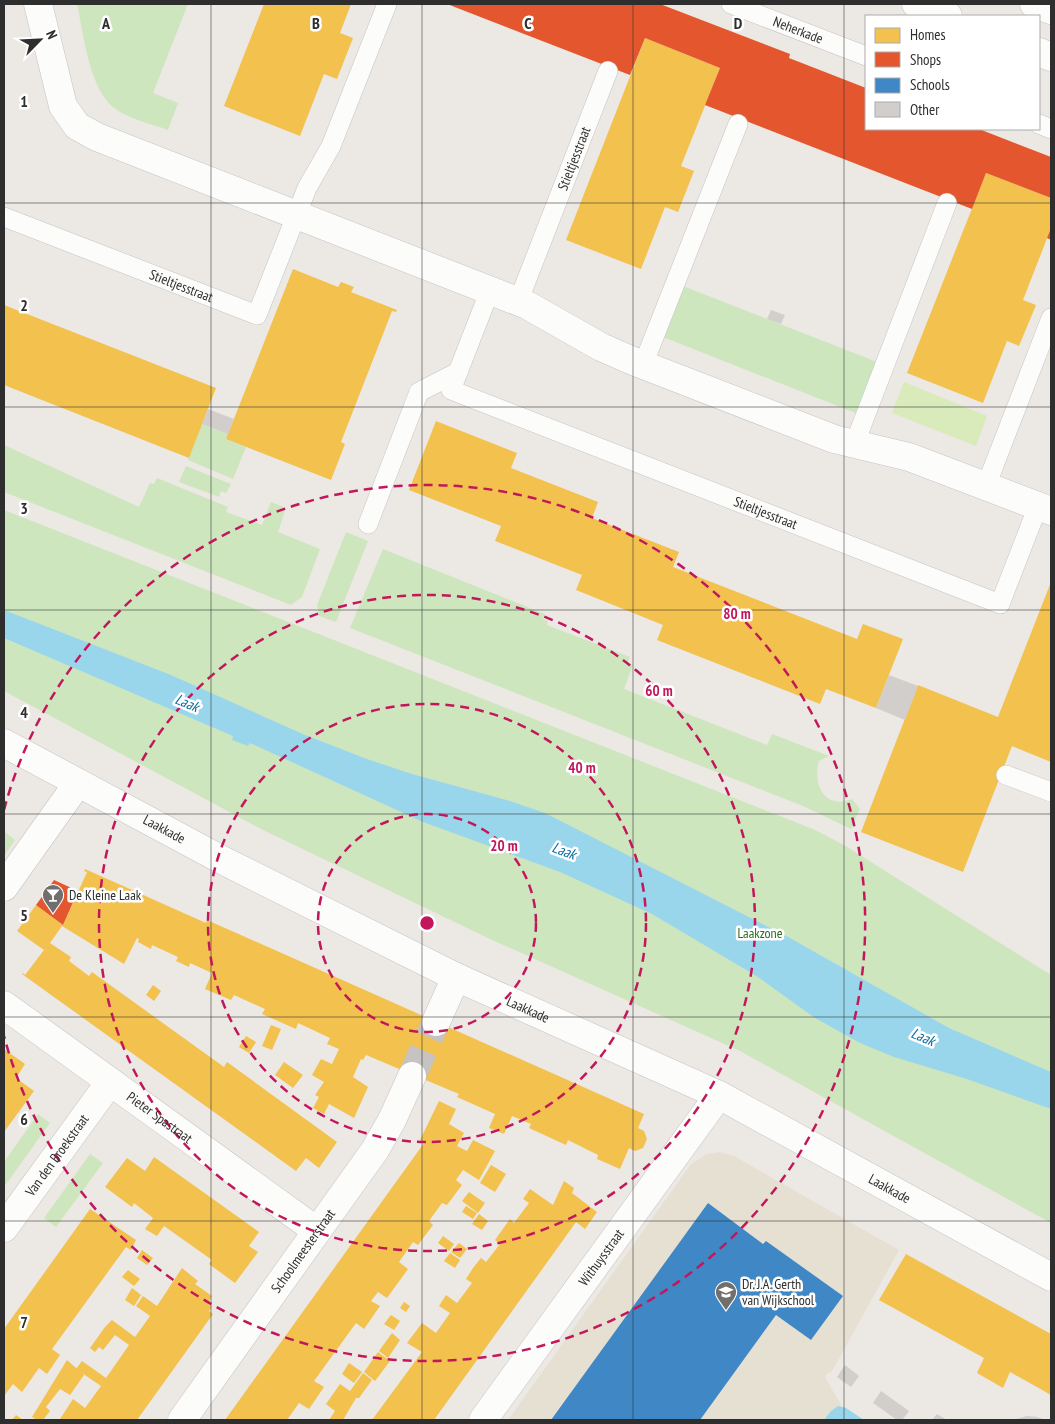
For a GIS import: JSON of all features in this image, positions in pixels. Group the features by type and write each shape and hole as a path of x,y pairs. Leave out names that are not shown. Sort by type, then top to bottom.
{"street":[{"name":"Stieltjesstraat","path":"38,4 61,99 70,118 77,126 96,137 536,309 600,347 643,365 854,445 909,457 1045,508"},
{"path":"916,4 945,15"},
{"path":"1034,4 1051,10"},
{"name":"Laakkade","path":"4,744 224,861 456,977 719,1095 1051,1277"},
{"path":"4,887 78,783"},
{"path":"436,1022 456,977"},
{"name":"Pieter Spastraat","path":"4,1005 317,1231"},
{"name":"Schoolmeesterstraat","path":"182,1420 381,1140 412,1076"},
{"name":"Van den Broekstraat","path":"4,1228 110,1082"},
{"name":"Withuysstraat","path":"483,1420 719,1095"}],"lane":[{"name":"Stieltjesstraat","path":"4,216 256,316 312,178 331,146 387,4"},
{"name":"Neherkade","path":"731,4 865,56"},
{"name":"Stieltjesstraat","path":"518,302 608,71"},
{"path":"643,365 738,124"},
{"path":"854,445 947,203"},
{"name":"Stieltjesstraat","path":"490,290 451,390 1000,604 1045,508"},
{"path":"986,486 1051,318"},
{"path":"368,524 419,392 458,372"},
{"path":"1006,775 1051,792"}],"shaded area":[{"name":"Dr. J.A. Gerth van Wijkschool","path":"720,1152 734,1156 899,1250 831,1373 829,1372 825,1377 842,1407 833,1409 824,1420 508,1420 691,1164 707,1154"}],"green space":[{"path":"77,4 188,4 153,93 178,103 168,130 129,116 117,110 108,102 100,90 89,62"},
{"path":"683,286 877,362 858,414 663,337"},
{"path":"904,382 987,416 976,446 892,413"},
{"path":"202,424 228,434 226,439 246,447 233,479 188,460"},
{"path":"4,445 139,507 150,483 154,484 157,478 228,507 226,512 262,525 271,502 286,508 278,532 320,549 302,597 291,605 4,492"},
{"path":"186,466 231,484 226,493 221,491 219,497 179,482"},
{"name":"Laakzone","path":"4,510 813,829 844,845 1051,975 1051,1223 740,1051 490,939 263,830 4,691"},
{"path":"346,532 368,541 336,622 319,616 317,605"},
{"path":"383,549 545,614 543,619 548,621 547,625 630,657 628,662 633,665 624,689 767,745 772,734 829,756 819,761 817,779 819,786 828,798 843,802 852,799 860,809 851,829 803,806 350,628"},
{"path":"4,831 15,840 4,856"},
{"path":"38,1114 50,1123 4,1187 4,1162"},
{"path":"90,1154 103,1163 56,1227 44,1218"}],"water":[{"name":"Laak","path":"4,610 171,675 305,735 367,759 545,813 790,938 949,1028 1051,1072 1051,1109 967,1079 894,1057 860,1043 815,1018 758,977 652,914 560,872 423,822 250,743 248,746 232,740 233,736 4,638"},
{"path":"838,1406 846,1408 864,1420 824,1420"}],"building: Homes":[{"path":"264,4 351,4 340,33 353,38 337,79 324,74 300,136 224,106"},
{"path":"645,38 720,68 681,166 694,171 678,212 665,207 641,269 566,240"},
{"path":"986,173 1051,198 1051,228 1023,300 1036,305 1019,346 1007,341 983,403 907,373"},
{"path":"293,269 338,287 341,282 354,287 351,292 397,310 396,312 392,311 341,442 345,444 331,480 226,439"},
{"path":"4,305 216,388 189,458 4,385"},
{"path":"436,421 517,453 511,468 598,502 592,518 679,552 673,567 857,639 863,624 903,639 876,708 826,689 820,704 657,640 663,625 576,590 582,575 495,541 501,526 409,490"},
{"path":"1051,582 1051,762 1012,746 963,872 861,832 918,685 998,717"},
{"path":"85,869 206,923 207,920 644,1114 638,1128 644,1131 647,1139 643,1148 635,1151 629,1148 620,1169 597,1159 598,1155 568,1140 566,1145 529,1128 531,1124 512,1116 504,1134 489,1128 495,1114 457,1097 459,1094 366,1055 363,1060 361,1059 353,1077 368,1087 354,1118 329,1104 324,1114 313,1108 319,1097 315,1095 324,1082 312,1075 321,1059 332,1064 339,1049 327,1044 330,1038 298,1023 296,1029 262,1014 265,1009 234,995 231,1000 205,989 212,973 190,963 189,967 176,961 178,957 152,945 151,949 138,942 139,939 137,938 124,964 62,926 50,943 71,957 69,961 89,976 92,972 224,1067 227,1062 337,1142 319,1168 306,1158 296,1171 22,974 25,975 44,950 17,931 36,905 63,925 87,872 84,871"},
{"path":"153,985 161,991 154,1001 146,995"},
{"path":"271,1025 281,1029 272,1050 262,1046"},
{"path":"246,1036 256,1042 249,1053 239,1047"},
{"path":"4,1049 25,1064 16,1078 34,1091 4,1132"},
{"path":"284,1062 303,1075 293,1088 275,1075"},
{"path":"439,1101 456,1109 449,1124 464,1133 457,1146 467,1151 473,1140 495,1151 479,1180 463,1170 456,1180 462,1185 447,1205 442,1203 429,1221 433,1225 418,1245 413,1242 399,1262 408,1269 387,1298 378,1292 371,1301 380,1306 364,1329 356,1323 314,1381 324,1387 309,1409 299,1403 287,1420 225,1420 424,1143 420,1140"},
{"path":"154,1157 259,1232 249,1246 258,1252 235,1283 209,1264 212,1260 164,1226 157,1236 145,1229 153,1218 134,1203 132,1207 105,1187 127,1158 145,1171"},
{"path":"491,1165 506,1174 495,1192 480,1183"},
{"path":"564,1181 574,1188 572,1193 597,1212 585,1229 576,1222 434,1420 372,1420 422,1352 407,1343 422,1323 436,1333 450,1313 439,1306 446,1295 457,1303 472,1283 466,1279 473,1268 481,1258 486,1262 500,1244 495,1240 510,1219 514,1223 529,1203 523,1199 530,1189 553,1205"},
{"path":"469,1192 485,1203 478,1213 462,1201"},
{"path":"466,1206 477,1213 473,1219 462,1212"},
{"path":"90,1209 136,1240 131,1250 126,1247 52,1349 60,1355 47,1374 39,1368 22,1392 13,1384 4,1396 4,1329"},
{"path":"479,1214 488,1221 482,1230 472,1224"},
{"path":"443,1236 454,1244 449,1251 438,1243"},
{"path":"459,1243 467,1249 460,1258 451,1252"},
{"path":"142,1250 153,1258 147,1265 137,1258"},
{"path":"450,1253 460,1260 455,1268 444,1261"},
{"path":"906,1254 1051,1334 1051,1395 1010,1372 1003,1388 977,1373 984,1358 879,1300"},
{"path":"182,1268 198,1281 195,1284 212,1296 208,1303 212,1307 209,1311 213,1314 137,1420 60,1419 73,1399 85,1408 101,1386 76,1369 82,1361 106,1378 129,1345 115,1335 103,1350 99,1347 95,1352 90,1348 105,1327 112,1320 135,1337 150,1316 136,1306 143,1296 157,1306"},
{"path":"128,1270 140,1279 134,1286 122,1277"},
{"path":"132,1288 141,1295 134,1306 125,1300"},
{"path":"404,1302 410,1306 406,1312 400,1308"},
{"path":"391,1315 400,1321 394,1330 384,1324"},
{"path":"392,1333 400,1340 388,1358 379,1351"},
{"path":"378,1352 390,1361 375,1381 364,1372"},
{"path":"67,1360 84,1375 70,1395 60,1389 46,1407 50,1411 43,1420 37,1420 32,1417"},
{"path":"349,1363 362,1372 354,1383 342,1374"},
{"path":"363,1373 372,1380 359,1398 356,1398 343,1420 329,1420 335,1411 326,1404 340,1384 350,1391"},
{"path":"16,1415 23,1420 12,1420"}],"building: Shops":[{"path":"447,4 660,4 790,54 789,58 865,88 865,130 982,130 1051,157 1051,198 986,173 972,209 705,105 720,68 645,38 630,75"},
{"path":"1051,228 1051,240 1047,238"},
{"path":"54,880 78,891 63,925 36,905"}],"building: Schools":[{"path":"708,1203 763,1244 766,1241 843,1296 811,1340 776,1315 700,1420 551,1420"}],"building: Other":[{"path":"771,310 785,315 781,324 767,319"},
{"path":"208,409 234,419 228,434 202,424"},
{"path":"889,675 918,686 905,720 876,708"},
{"path":"845,1365 859,1376 851,1387 837,1377"},
{"path":"881,1391 909,1411 902,1420 897,1420 873,1403"},
{"path":"937,1414 947,1420 932,1420"},
{"path":"1027,1416 1037,1417 1046,1420 1012,1420"}],"tunnel":[{"path":"412,1076 436,1022"}],"place":[{"name":"De Kleine Laak","path":"53,914"},
{"name":"Dr. J.A. Gerth van Wijkschool","path":"726,1311"}]}
